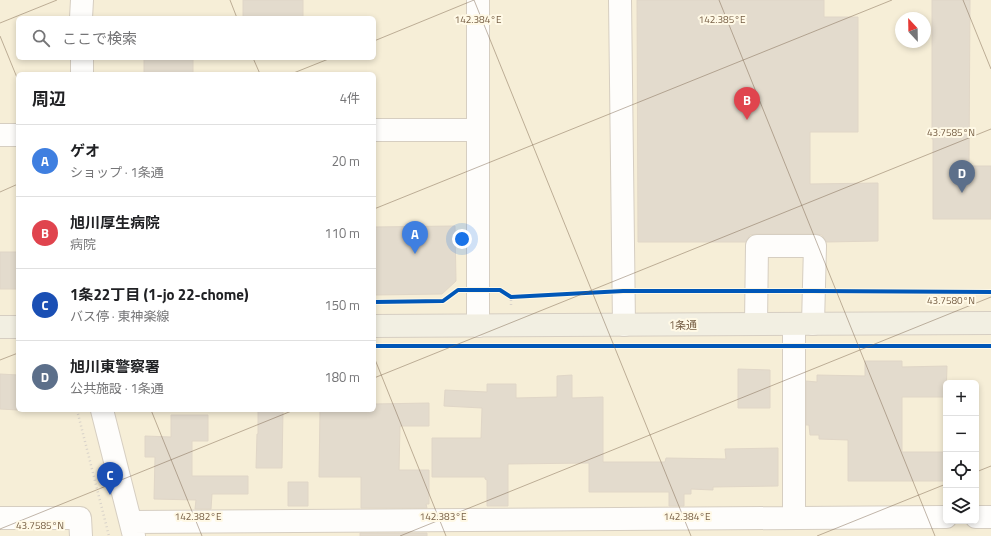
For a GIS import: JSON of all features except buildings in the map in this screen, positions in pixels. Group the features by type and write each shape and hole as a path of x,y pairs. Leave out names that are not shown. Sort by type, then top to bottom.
{"main road":[{"name":"1条通","path":"376,326 991,323"},
{"path":"0,327 16,327"}],"street":[{"path":"82,0 82,16"},
{"path":"478,0 478,326"},
{"path":"620,0 624,325"},
{"path":"82,60 82,72"},
{"path":"376,130 478,130"},
{"path":"0,135 16,135"},
{"path":"756,324 757,246 815,246 803,324 794,517"},
{"path":"103,412 132,529 309,529 794,517 943,517"},
{"path":"979,517 991,517"},
{"path":"0,518 80,518 81,536"}],"path":[{"path":"78,412 109,536"}],"shaded area":[{"path":"0,0 991,0 991,536 0,536"}],"cycle path":[{"path":"376,302 443,301 458,290 500,290 511,297 623,291 991,292"},
{"path":"376,346 991,346"}],"place":[{"name":"旭川厚生病院","path":"747,120"},
{"name":"旭川東警察署","path":"962,193"},
{"name":"ゲオ","path":"415,254"},
{"name":"1条22丁目 (1-jo 22-chome)","path":"110,495"}]}
